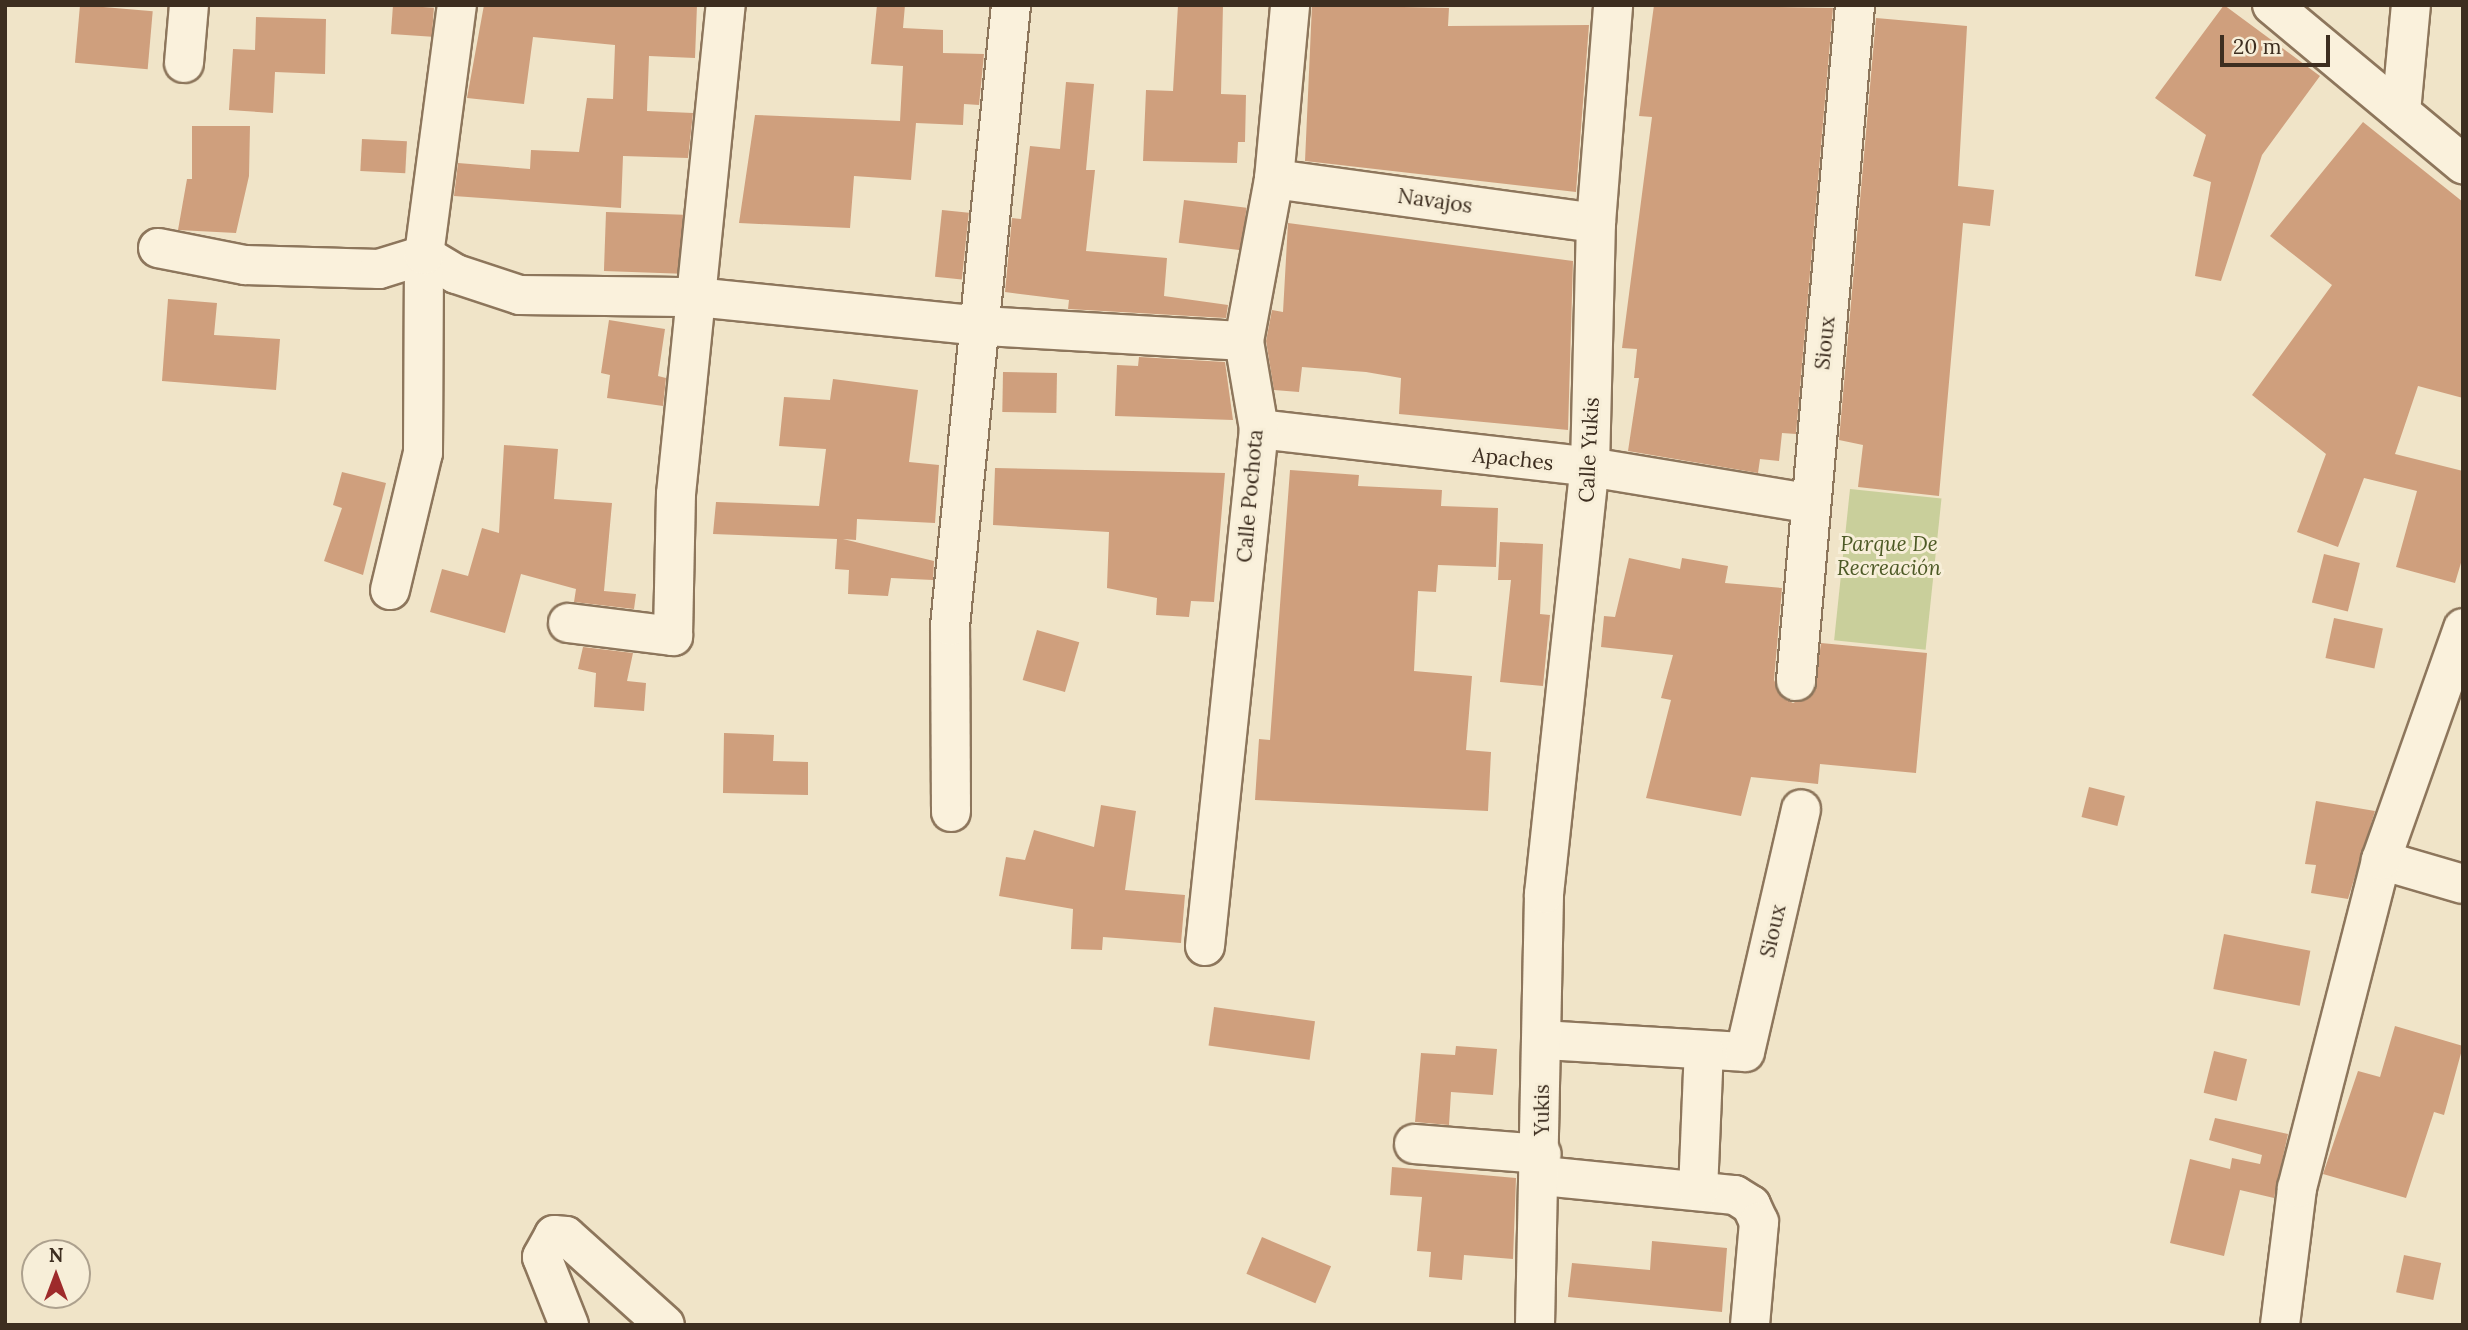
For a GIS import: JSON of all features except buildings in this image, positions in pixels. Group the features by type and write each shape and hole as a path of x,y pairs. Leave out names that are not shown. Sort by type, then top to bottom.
{"street":[{"path":"184,63 189,5"},
{"path":"390,590 423,453 424,255 457,5"},
{"path":"568,623 673,636 676,494 726,5"},
{"path":"951,812 948,658 984,326 1011,5"},
{"name":"Calle Pochota","path":"1205,946 1259,429 1244,341 1274,179 1290,5"},
{"name":"Calle Yukis","path":"1544,894 1590,467 1596,223 1613,5"},
{"name":"Sioux","path":"1796,681 1808,503 1855,5"},
{"path":"2272,5 2463,164"},
{"path":"2401,112 2411,5"},
{"name":"Navajos","path":"1274,179 1596,223"},
{"path":"158,248 245,265 379,269 424,255 456,275 520,295 696,297 984,326 1244,341"},
{"name":"Apaches","path":"1259,429 1590,467 1808,503"},
{"path":"2280,1325 2297,1188 2381,860 2463,628"},
{"name":"Sioux","path":"1704,1050 1745,1052 1801,809"},
{"path":"2381,860 2463,884"},
{"name":"Yukis","path":"1535,1325 1542,1165 1544,894"},
{"path":"1543,1040 1704,1050 1698,1191"},
{"path":"1414,1144 1735,1195 1751,1205 1759,1222 1750,1325"},
{"path":"569,1325 542,1256 554,1235 566,1236 665,1325"}],"green space":[{"name":"Parque De Recreación","path":"1850,489 1941,499 1926,650 1834,640"}]}
